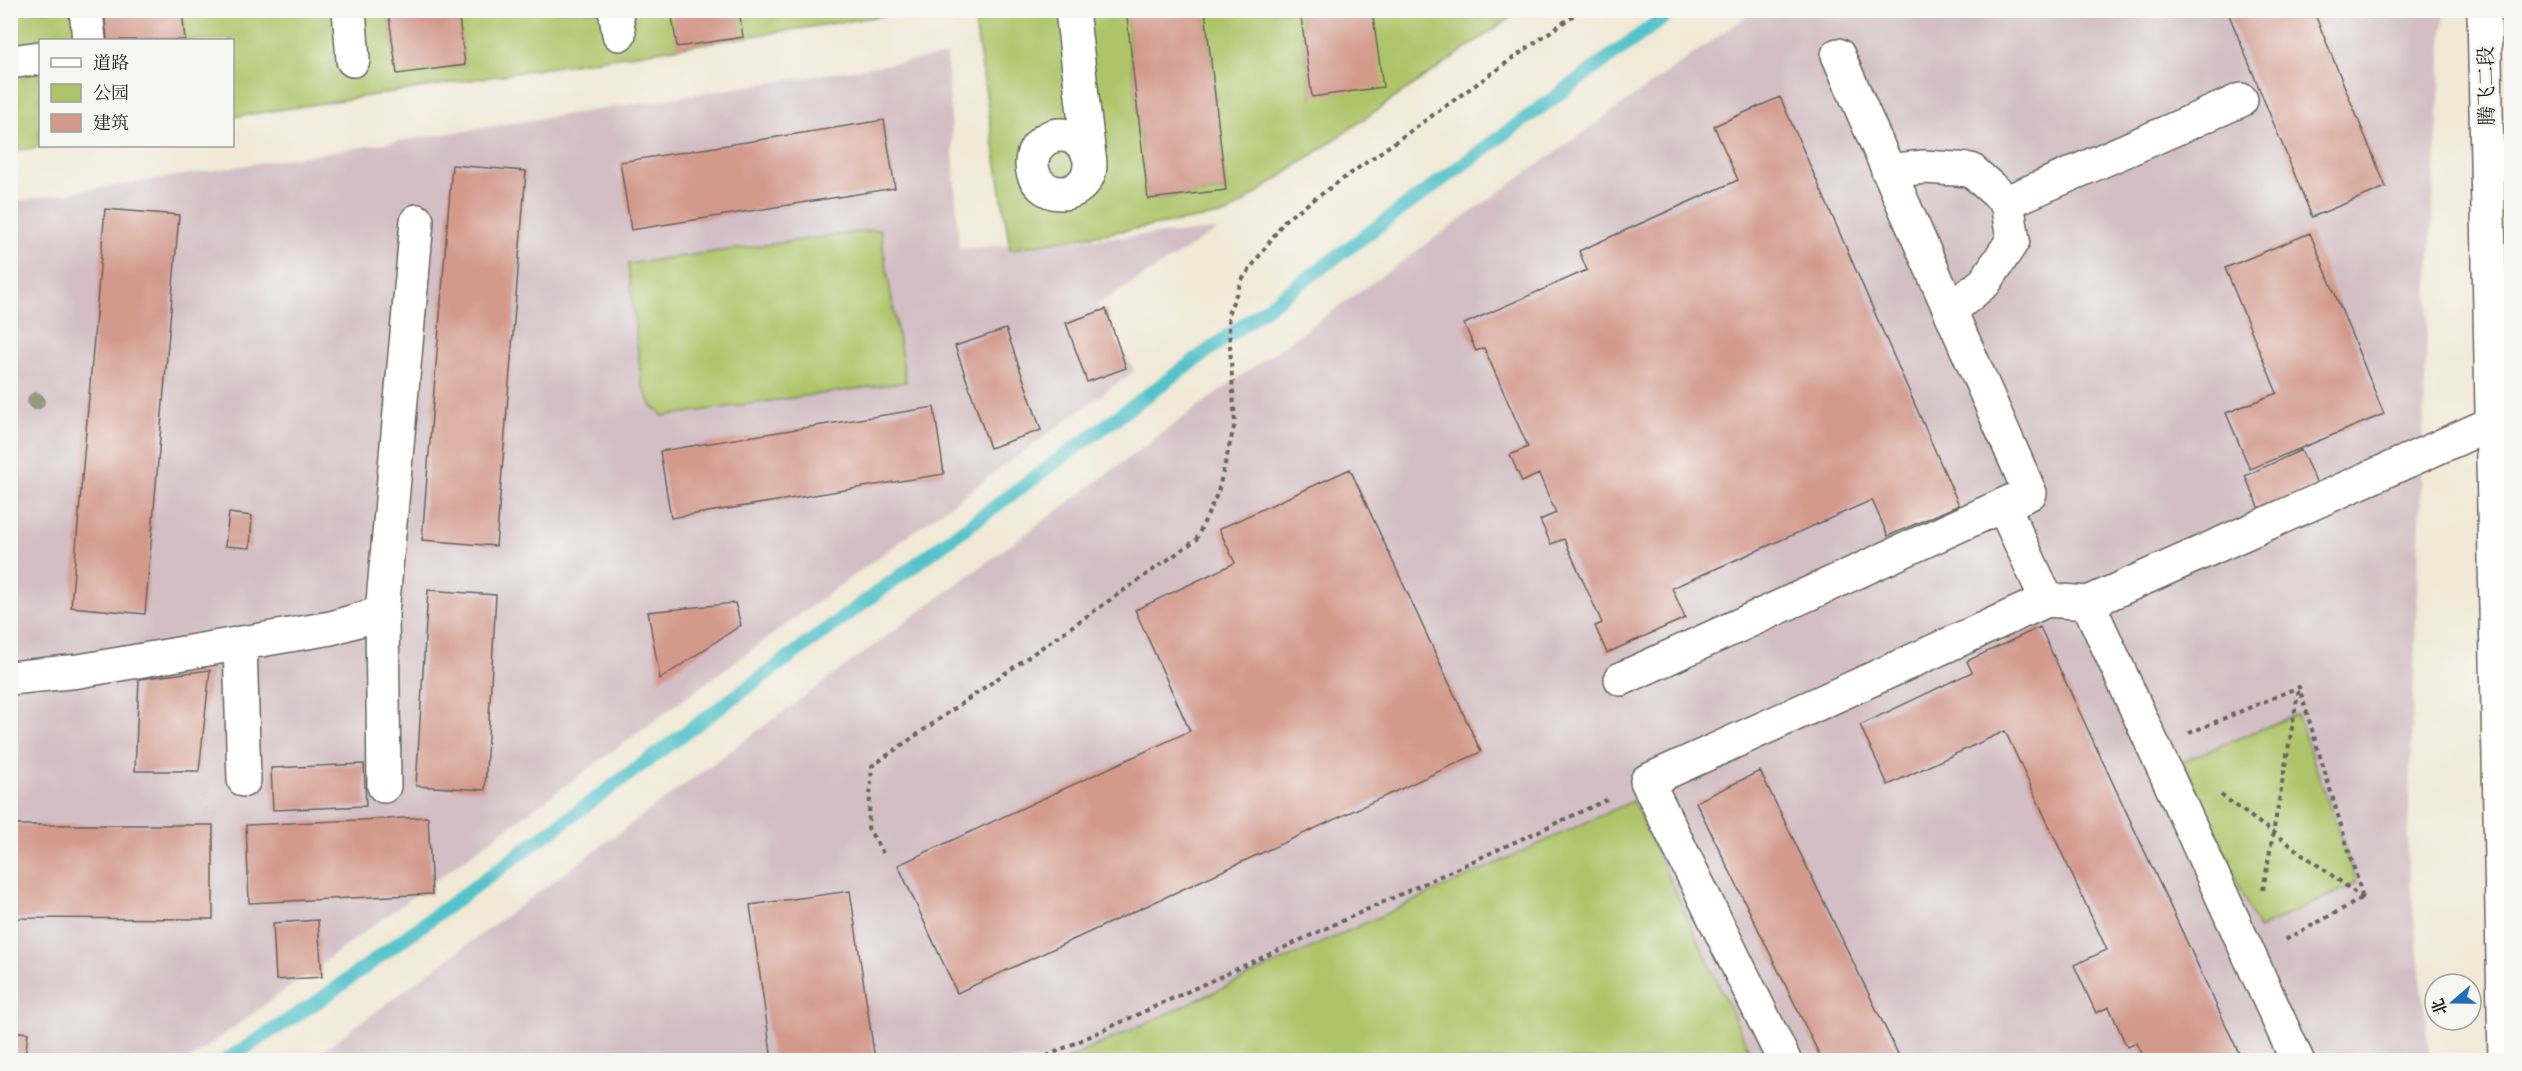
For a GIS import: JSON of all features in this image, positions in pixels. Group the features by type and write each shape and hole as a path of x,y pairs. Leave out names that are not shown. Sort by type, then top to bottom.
{"street":[{"path":"86,10 89,39"},
{"path":"349,10 353,60"},
{"path":"1072,10 1089,156"},
{"name":"腾飞二段","path":"2484,10 2500,184 2493,423 2505,1060"},
{"path":"1621,679 2030,494 1838,55"},
{"path":"10,62 39,58"},
{"path":"2007,202 2241,100"},
{"path":"1888,171 1924,167 1971,170 2007,202 2013,240 1985,282 1950,311"},
{"path":"384,786 382,613 417,221"},
{"path":"1784,1060 1647,781 2048,600 2088,603 2493,423"},
{"path":"2003,506 2048,600"},
{"path":"2088,603 2297,1060"},
{"path":"10,678 79,671 331,628 382,613"},
{"path":"240,643 244,780"}],"path":[{"path":"883,853 868,828 872,766 1196,540 1218,492 1234,423 1228,314 1242,280 1285,220 1581,10"},
{"path":"2155,748 2299,687"},
{"path":"2251,959 2299,687"},
{"path":"2299,687 2363,898"},
{"path":"1038,1060 1647,781"},
{"path":"2218,794 2363,898"},
{"path":"2251,959 2363,898"}],"shaded area":[{"path":"1754,11 2444,11 2430,257 2407,855 2423,998 2423,1032 2427,1032 2430,1060 310,1060 1217,393"},
{"path":"947,55 959,249 1217,230 1097,305 1134,371 189,1060 11,1060 11,202"}],"green space":[{"path":"17,11 104,11 107,39 39,39 41,147 12,151"},
{"path":"182,11 388,11 397,74 465,65 458,11 913,11 234,117 234,39 185,39"},
{"path":"973,11 1126,11 1148,199 1226,190 1205,11 1300,11 1312,97 1372,11 1520,11 1227,214 1010,249"},
{"path":"880,229 906,382 663,416 652,406 642,385 628,264"},
{"path":"2297,714 2357,883 2258,929 2184,761"},
{"path":"1633,801 1754,1060 1065,1060"}],"building":[{"path":"104,10 182,10 185,39 107,39"},
{"path":"388,10 458,10 465,65 397,74"},
{"path":"671,10 739,10 743,37 677,47"},
{"path":"1126,10 1205,10 1226,190 1148,199"},
{"path":"1300,10 1372,10 1383,87 1312,97"},
{"path":"2227,10 2313,10 2386,187 2312,217"},
{"path":"1780,97 1959,505 1888,536 1872,500 1672,588 1685,618 1607,653 1595,626 1602,623 1564,539 1551,544 1540,520 1556,513 1539,474 1522,482 1510,455 1528,447 1484,348 1476,351 1464,324 1587,270 1579,251 1738,180 1714,126"},
{"path":"884,120 895,188 631,230 620,162"},
{"path":"452,165 526,171 496,546 422,540"},
{"path":"105,209 179,215 145,614 71,607"},
{"path":"2310,233 2384,414 2250,469 2226,413 2277,393 2225,268"},
{"path":"1106,309 1126,368 1087,382 1066,323"},
{"path":"1006,329 1041,430 990,448 955,346"},
{"path":"934,407 944,474 671,518 660,451"},
{"path":"2301,450 2317,484 2260,509 2245,476"},
{"path":"1350,469 1481,752 957,993 898,865 1190,731 1135,610 1235,563 1219,529"},
{"path":"229,513 252,516 250,548 225,546"},
{"path":"428,590 496,595 485,790 416,786"},
{"path":"735,603 741,625 660,679 648,612"},
{"path":"2040,627 2242,1060 2145,1060 2137,1043 2127,1047 2109,1007 2096,1013 2074,965 2107,950 2005,731 1888,785 1860,725 1972,672 1967,661"},
{"path":"210,670 199,771 135,771 139,679"},
{"path":"364,764 366,806 273,810 271,768"},
{"path":"1760,771 1901,1060 1822,1060 1696,802"},
{"path":"428,817 432,894 249,903 246,825"},
{"path":"10,825 213,825 213,919 10,918"},
{"path":"850,891 875,1060 772,1060 750,905"},
{"path":"318,920 322,977 276,980 273,923"},
{"path":"10,1031 28,1033 25,1060 10,1060"}],"waterway":[{"path":"226,1060 320,1000 1674,10"}]}
